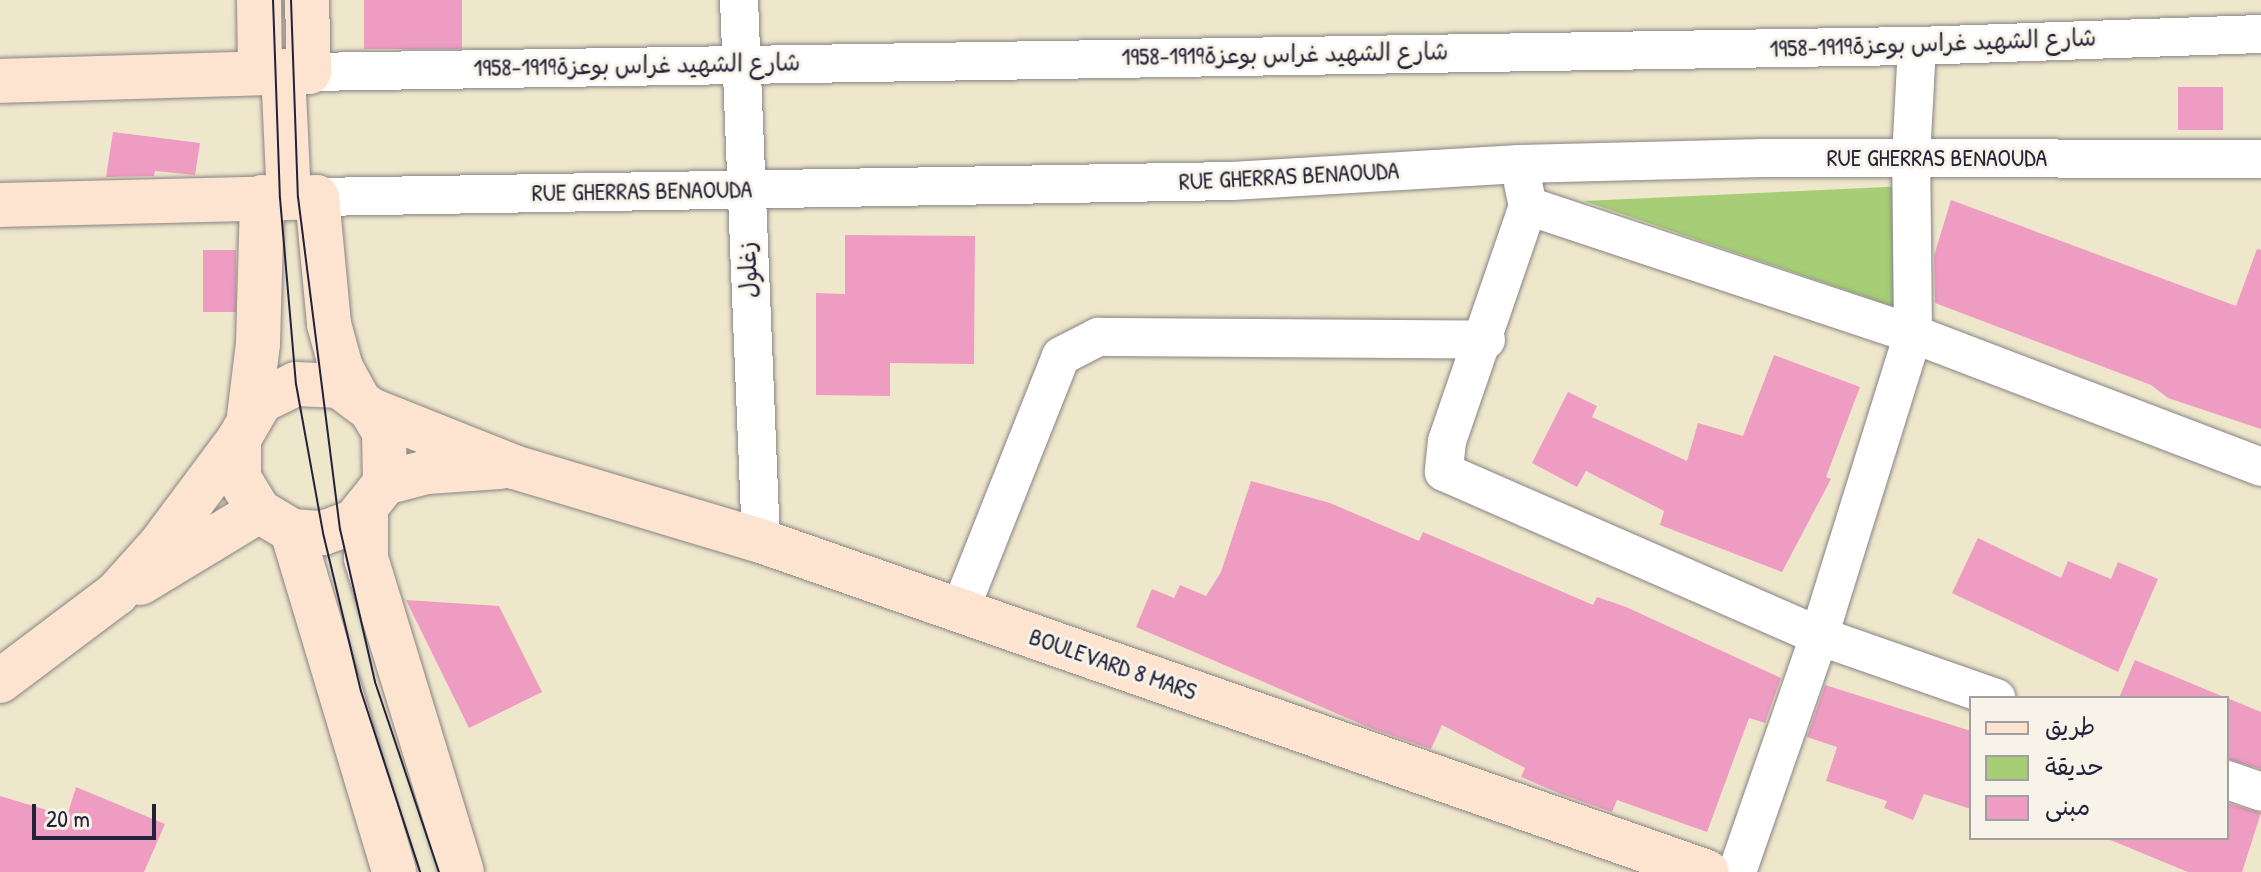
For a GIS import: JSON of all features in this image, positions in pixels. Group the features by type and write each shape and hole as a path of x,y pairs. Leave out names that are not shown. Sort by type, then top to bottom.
{"main road":[{"path":"259,0 284,72 289,197 341,368 384,432 366,558 462,872"},
{"path":"284,72 307,0"},
{"path":"0,81 284,72"},
{"path":"0,205 289,197"},
{"path":"289,197 260,307 239,478 275,521 394,872"},
{"path":"116,594 177,524 261,401 296,384 318,382 514,467"},
{"path":"0,681 116,594 214,542 275,521 331,531 375,498 471,466 514,467"},
{"name":"BOULEVARD 8 MARS","path":"514,467 761,541 1707,872"}],"street":[{"name":"زغلول","path":"739,0 761,541"},
{"name":"شارع الشهيد غراس بوعزة1919-1958","path":"284,72 1917,46 2261,34"},
{"path":"1737,872 1819,636 1913,334 1911,157 1917,46"},
{"name":"RUE GHERRAS BENAOUDA","path":"289,197 1232,181 1519,164 1911,157 2261,159"},
{"path":"1519,164 1528,206 1486,340 1447,441 1444,472 1819,636 1990,696"},
{"path":"1528,206 1913,334 2261,467"},
{"path":"960,610 1061,356 1098,337 1486,340"},
{"path":"2229,781 2261,792"}],"green space":[{"path":"1908,186 1901,309 1584,201"}],"building":[{"path":"364,0 462,0 462,49 364,49"},
{"path":"2178,87 2223,87 2223,130 2178,130"},
{"path":"113,132 200,143 195,175 155,171 154,176 106,177"},
{"path":"1951,200 2236,306 2257,249 2261,250 2261,429 2168,398 2151,385 1935,303 1934,256"},
{"path":"845,235 975,236 974,364 890,363 890,396 816,395 816,293 845,294"},
{"path":"203,250 236,250 236,312 203,312"},
{"path":"1774,355 1860,387 1826,477 1831,479 1782,572 1660,525 1664,511 1586,471 1577,487 1532,463 1568,392 1597,406 1592,417 1687,461 1698,423 1743,436"},
{"path":"1251,481 1330,503 1419,541 1423,532 1593,605 1597,597 1626,607 1781,678 1765,723 1749,718 1707,832 1617,800 1612,812 1561,794 1521,777 1525,768 1442,725 1431,749 1368,727 1136,627 1152,589 1174,598 1180,585 1206,596 1221,572"},
{"path":"1978,538 2061,578 2068,561 2111,579 2118,562 2158,579 2118,672 1952,593"},
{"path":"406,600 499,606 542,692 469,728"},
{"path":"2135,660 2222,696 2120,696"},
{"path":"1825,685 1969,730 1969,808 1924,794 1913,820 1884,808 1887,801 1826,781 1837,747 1807,737"},
{"path":"2229,699 2261,712 2261,769 2229,760"},
{"path":"76,787 165,824 144,872 0,872 0,796 67,816"},
{"path":"2229,804 2261,813 2242,872 2188,872 2110,840 2229,840"}],"tram line":[{"path":"273,0 280,198 296,384 323,533 361,691 420,872"},
{"path":"291,0 298,197 340,529 375,682 439,872"}]}
